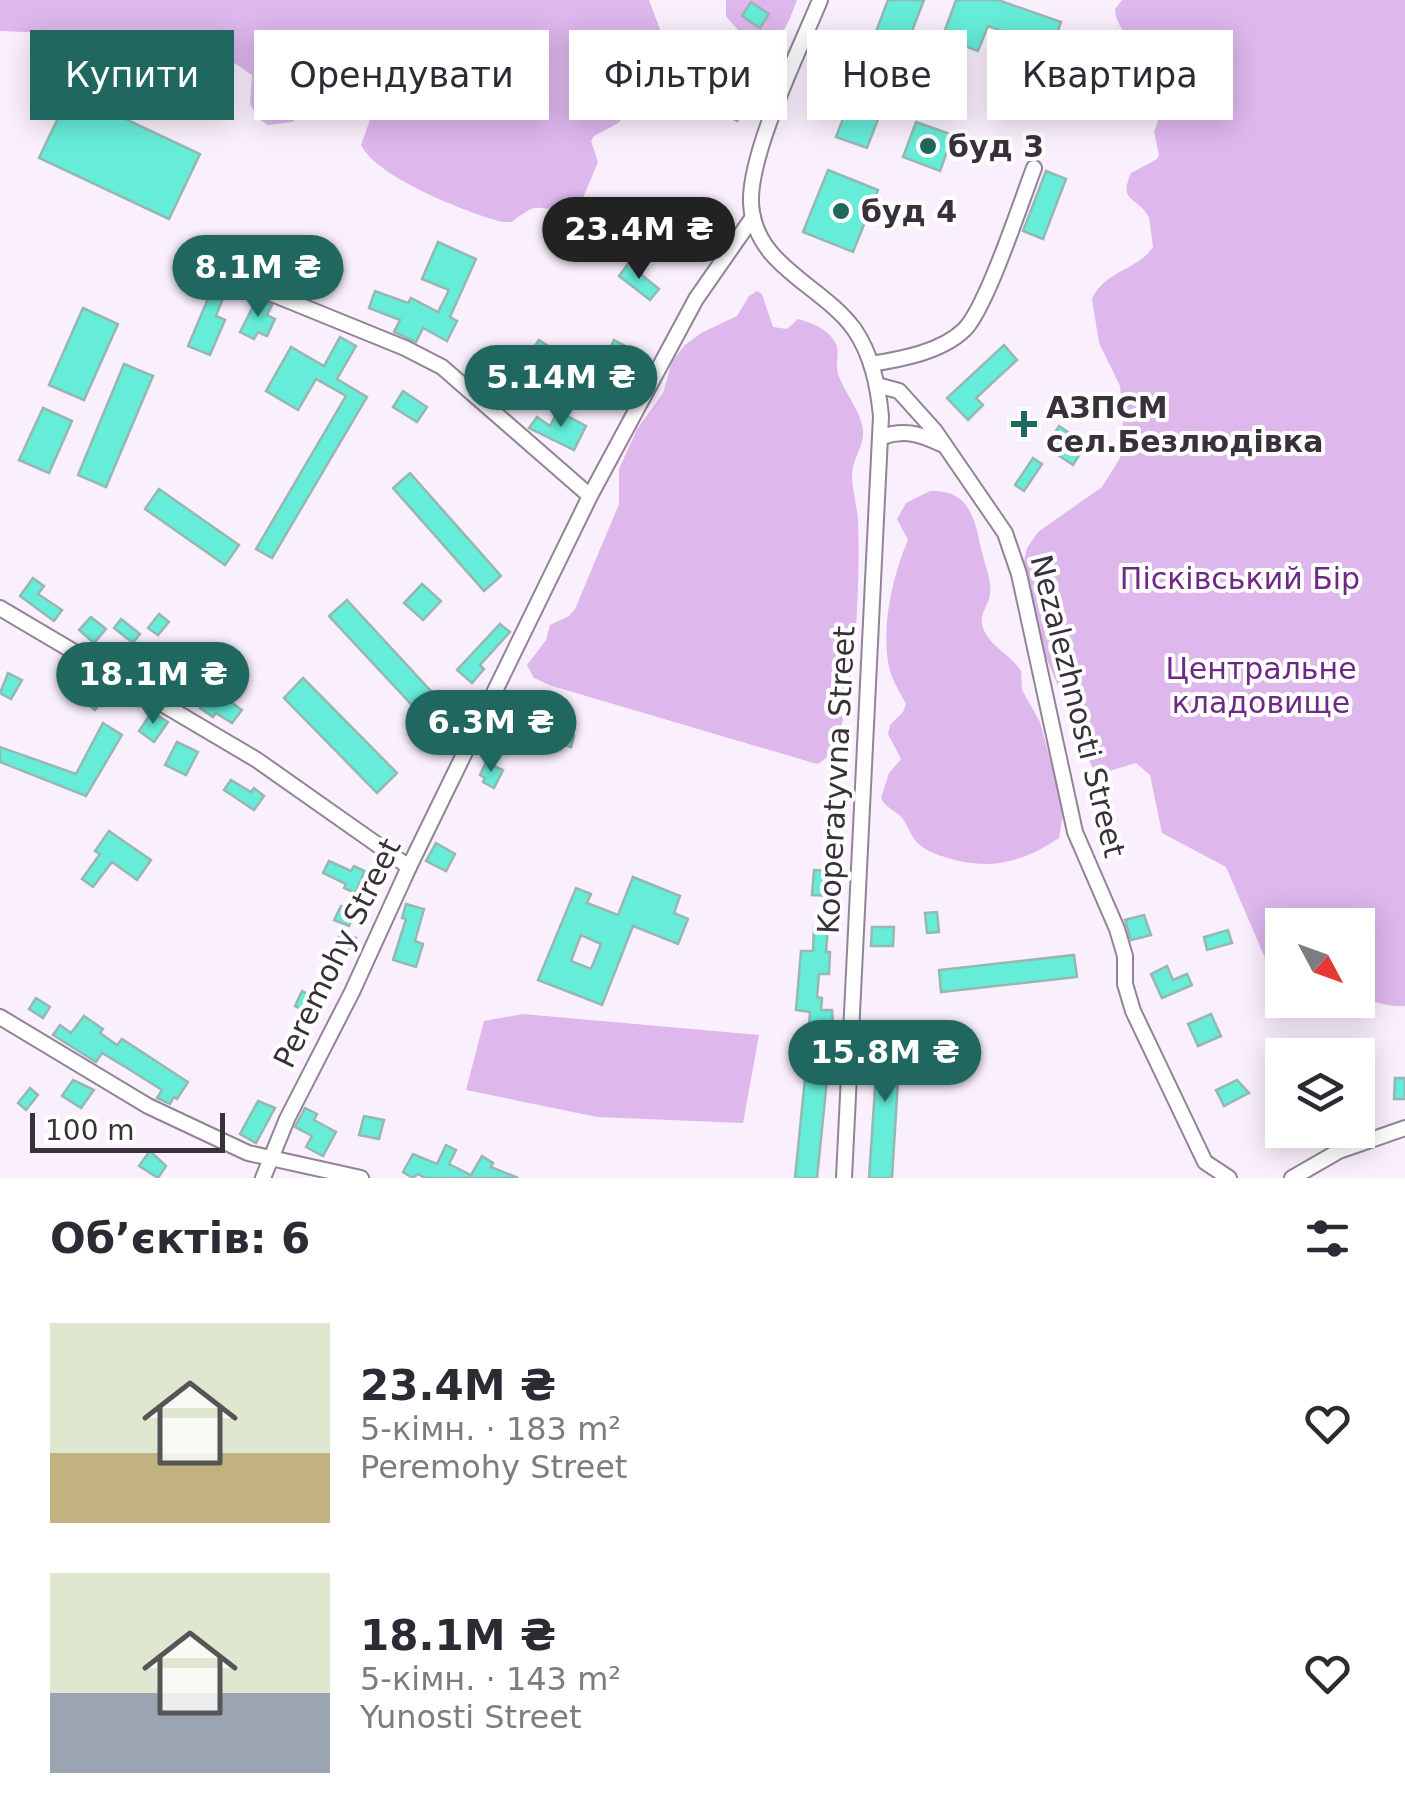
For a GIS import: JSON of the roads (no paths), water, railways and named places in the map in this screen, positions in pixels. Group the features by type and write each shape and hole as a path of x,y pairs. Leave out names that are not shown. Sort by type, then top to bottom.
{"street":[{"path":"753,217 752,188 758,162 820,0"},
{"path":"871,364 942,345 969,325 1034,168"},
{"name":"Kooperatyvna Street","path":"753,217 773,258 840,313 858,336 876,385 882,437 844,1178"},
{"name":"Peremohy Street","path":"263,1178 590,496 696,299 753,217"},
{"path":"250,285 442,366 590,496"},
{"name":"Nezalezhnosti Street","path":"876,385 900,390 946,447 1005,533 1019,574 1081,852 1117,929 1125,956 1124,984 1136,1020 1205,1162 1209,1178"},
{"path":"882,437 901,432 921,434 946,447"},
{"path":"0,608 257,760 409,867"},
{"path":"0,1017 148,1106 248,1153 361,1178"},
{"path":"1292,1178 1350,1146 1405,1128"},
{"path":"1205,1162 1229,1178"}],"place":[{"name":"буд 3","path":"928,146"},
{"name":"буд 4","path":"841,211"},
{"name":"АЗПСМ сел.Безлюдівка","path":"1024,424"}],"park label":[{"name":"Пісківський Бір","path":"1240,578"},
{"name":"Центральне кладовище","path":"1261,685"}]}
